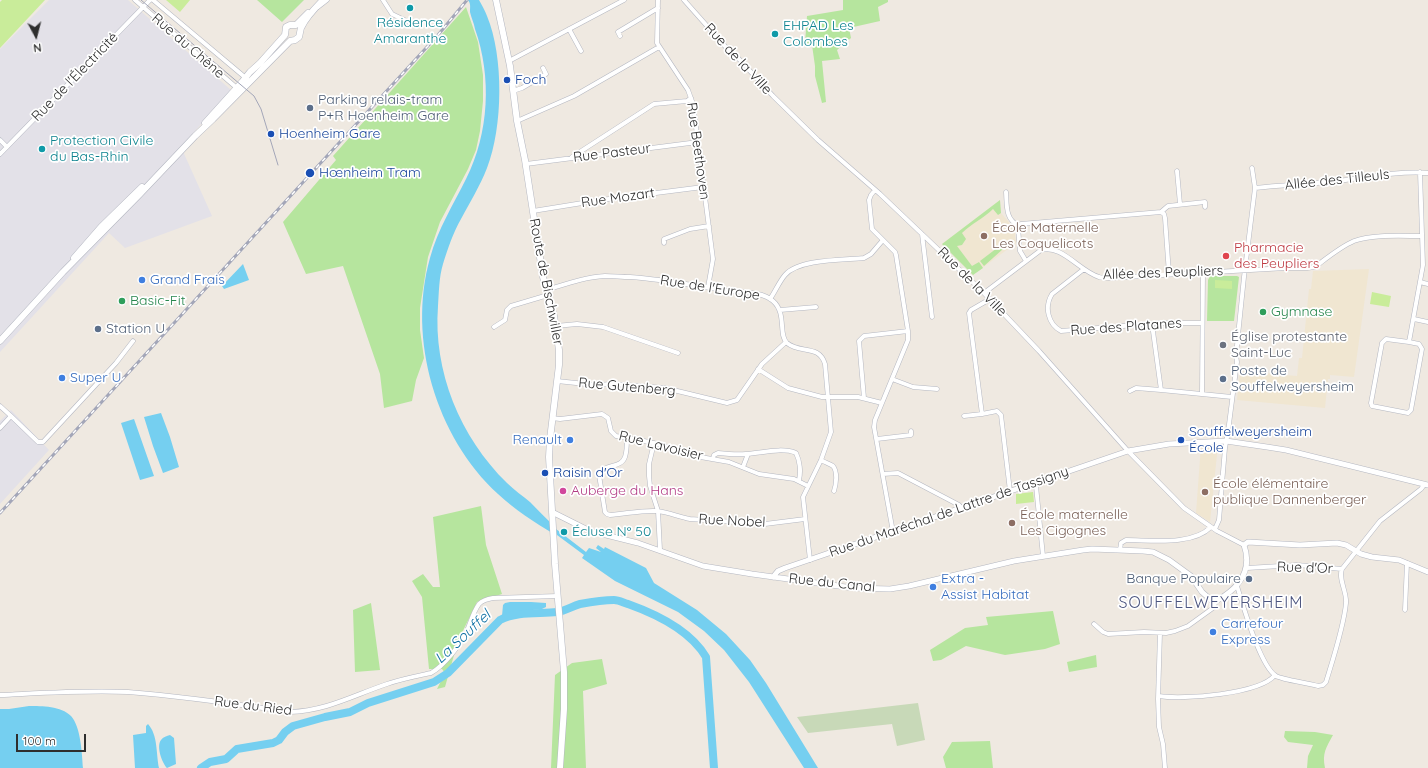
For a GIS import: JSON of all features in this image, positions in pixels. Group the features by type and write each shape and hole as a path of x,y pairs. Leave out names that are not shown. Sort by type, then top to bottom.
{"main road":[{"path":"248,79 290,41 298,39 300,30 314,9 323,0"},
{"name":"Route de Bischwiller","path":"496,0 509,61 517,121 526,164 542,270 556,326 559,350 549,457 552,522 564,681 560,768"},
{"path":"0,341 63,272 77,253 134,194 157,174 195,136 238,90 285,35 286,28 290,25 296,25 314,9"},
{"path":"296,25 300,30"},
{"path":"285,35 290,41"},
{"path":"0,335 20,318"}],"street":[{"name":"Rue du Chêne","path":"135,0 238,90"},
{"name":"Rue de l'Électricité","path":"0,154 150,0"},
{"name":"Rue du Chêne","path":"153,0 248,79"},
{"path":"314,9 322,6 327,0"},
{"path":"383,0 392,14 414,25"},
{"path":"509,61 624,0"},
{"name":"Rue Beethoven","path":"658,0 657,43 688,90 693,104 703,187 706,195 708,226 713,259 708,287"},
{"name":"Rue de la Ville","path":"684,0 731,53 738,58 788,111 818,140 922,233 990,299 1039,351 1128,451 1184,508 1213,528 1244,545"},
{"path":"620,36 618,32 658,8"},
{"path":"569,29 581,51"},
{"path":"517,121 574,96 659,47"},
{"path":"514,91 546,74 543,68"},
{"path":"570,158 654,104 687,100 691,98"},
{"path":"0,140 7,147"},
{"name":"Rue Pasteur","path":"526,164 698,142"},
{"path":"1120,550 1121,543 1126,540 1175,540 1201,534 1213,528 1219,520 1226,441 1237,362 1236,355 1255,188 1252,168"},
{"path":"1177,171 1180,204"},
{"path":"1409,342 1423,265 1420,172"},
{"name":"Allée des Tilleuls","path":"1255,188 1338,181 1373,176 1420,172 1428,173"},
{"name":"Rue Mozart","path":"533,211 600,200 703,187"},
{"path":"875,190 870,195 869,200 871,226 873,230 895,252 908,331 908,340 875,420 874,427 893,532"},
{"path":"1006,192 1008,216 1015,224 1019,226"},
{"path":"1019,226 1021,224 1163,211 1168,206 1180,204 1205,202 1205,207"},
{"path":"1163,211 1165,218 1169,274"},
{"path":"664,243 664,239 690,229 708,226"},
{"path":"1019,226 1020,251 1026,261"},
{"path":"922,233 932,317"},
{"name":"Allée des Peupliers","path":"984,293 1041,250 1051,249 1058,251 1084,270 1099,277 1109,278 1203,272 1310,268 1315,267 1359,239 1422,236"},
{"path":"770,300 785,275 790,271 806,264 864,258 871,254 883,240"},
{"name":"Rue des Platanes","path":"1084,270 1052,294 1049,299 1049,318 1055,328 1061,331 1152,324 1202,323"},
{"path":"1202,393 1203,272"},
{"name":"Rue de l'Europe","path":"494,327 504,320 507,310 511,306 574,281 606,276 656,279 754,293 770,300 780,310"},
{"path":"1420,282 1428,284"},
{"path":"982,414 969,313 971,310 990,299"},
{"path":"810,560 803,497 821,460 830,432 825,364 823,358 819,354 786,342 784,338 780,310 816,307"},
{"path":"1414,319 1428,322"},
{"path":"556,326 577,324 603,327 678,353"},
{"path":"1152,324 1161,390"},
{"path":"864,398 860,338 864,336 908,331"},
{"path":"1386,339 1409,342 1419,344 1422,349 1411,410 1408,413 1372,406 1371,403 1382,343 1386,339"},
{"path":"0,406 38,442 43,442 116,363 133,341"},
{"name":"Rue Gutenberg","path":"557,381 595,385 613,384 665,388 727,403 737,400 765,360 786,342"},
{"path":"758,369 788,388 827,398 864,398 882,403"},
{"path":"892,379 913,387 937,388"},
{"path":"1130,391 1136,388 1232,397"},
{"path":"964,416 997,411 1001,416 1010,491"},
{"name":"Rue Lavoisier","path":"552,418 560,419 602,414 608,418 613,434 654,443 690,455 743,467 759,474 794,478 808,486"},
{"path":"0,428 11,416"},
{"path":"877,440 911,435 911,431"},
{"name":"Rue Nobel","path":"627,437 624,458 619,464 603,468 599,475 605,512 607,514 658,511 690,519 765,524 805,519"},
{"name":"Rue du Maréchal de Lattre de Tassigny","path":"774,577 778,571 1034,482 1128,451 1168,444 1226,441 1286,450 1426,485"},
{"path":"654,443 649,464 649,476 650,486 658,511 660,550"},
{"name":"Rue Lavoisier","path":"713,459 714,455 718,453 748,454 772,451 793,452 796,453 798,457 800,475 799,480"},
{"path":"743,467 748,454"},
{"path":"821,460 832,466 835,470 836,483 834,491"},
{"path":"883,474 898,473 959,505 961,508"},
{"path":"1034,482 1036,486 1043,556"},
{"name":"Rue d'Or","path":"1247,568 1298,565 1342,569 1380,521 1426,485"},
{"name":"Rue du Canal","path":"552,512 590,531 638,543 713,568 853,588 890,589 909,586 1014,561 1092,549 1152,552 1169,560 1191,576 1202,592 1212,600 1216,601"},
{"path":"1094,624 1103,632 1108,634 1144,632 1160,633 1175,631 1188,626 1212,608 1216,601 1237,586 1247,568 1244,545 1248,542 1292,545 1337,543 1346,545 1356,551 1372,557 1400,560 1428,572"},
{"path":"1405,610 1407,563"},
{"path":"1237,586 1253,634 1267,665 1275,675 1280,678 1318,686 1323,685 1326,682 1335,652 1346,602 1344,588 1340,577 1342,569"},
{"name":"Rue du Ried","path":"0,695 72,691 127,692 175,696 290,712 306,711 329,706 386,684 431,673 437,670 457,648 465,635 478,605 484,600 493,598 558,596"},
{"path":"1160,633 1158,696 1159,727 1163,744 1165,768"},
{"path":"1158,696 1202,697 1226,694 1264,683 1271,680 1275,675"}],"shaded area":[{"path":"49,0 128,0 231,90 181,147 212,216 125,248 109,233 0,352 0,49"},
{"name":"École Maternelle Les Coquelicots","path":"1000,200 1001,213 1014,228 1016,243 973,275 942,244"},
{"path":"1369,269 1354,377 1330,375 1330,379 1328,379 1325,408 1237,400 1240,371 1297,376 1299,358 1302,358 1309,289 1311,289 1313,271"},
{"path":"11,410 49,450 0,504 0,421"},
{"name":"École élémentaire publique Dannenberger","path":"1201,445 1218,445 1210,522 1196,513"}],"green space":[{"path":"2,0 45,0 0,48 0,2"},
{"path":"166,0 190,0 180,12"},
{"path":"257,0 304,0 282,22"},
{"path":"843,0 888,0 888,2 878,7 880,21 849,28 851,38 837,50 840,59 822,61 826,102 822,103 815,76 812,45 805,43 807,16 843,10"},
{"path":"466,7 478,42 483,75 483,101 480,131 476,150 468,169 440,222 428,257 420,308 420,330 424,358 416,380 412,401 384,408 380,374 343,266 306,274 283,222 336,160 333,156"},
{"path":"1000,200 1001,213 998,215 993,209 969,227 962,233 966,239 962,245 957,246 972,266 979,262 983,268 973,275 942,244"},
{"path":"1001,245 1003,249 984,266 980,261"},
{"path":"1210,276 1239,277 1234,321 1207,321 1208,280"},
{"path":"1215,280 1232,281 1232,289 1215,288"},
{"path":"1372,292 1391,296 1389,307 1370,304"},
{"path":"1033,492 1034,502 1016,504 1016,494"},
{"path":"481,506 486,545 502,594 477,602 458,641 445,687 437,689 445,673 442,669 429,669 422,597 412,581 423,574 433,587 440,587 433,517"},
{"path":"371,603 380,670 355,672 353,610"},
{"path":"1053,611 1060,644 1045,649 1005,655 966,646 941,660 933,661 930,650 965,628 988,625 986,617"},
{"path":"1096,655 1097,667 1069,672 1067,662"},
{"path":"602,659 607,684 583,691 586,768 551,768 555,675 572,663"},
{"path":"918,703 925,740 897,746 892,724 808,733 797,717"},
{"path":"1285,731 1315,732 1333,735 1325,751 1325,768 1307,768 1308,756 1313,745 1288,742 1284,737"},
{"path":"990,741 993,768 946,768 943,757 952,742"}],"water":[{"path":"468,0 479,0 493,33 499,71 499,113 496,133 487,168 453,235 445,258 439,285 438,330 440,355 445,378 453,402 463,424 490,465 510,486 530,502 556,527 556,529 586,552 589,548 601,552 596,548 598,545 604,549 605,547 646,568 654,583 697,610 726,634 750,660 766,683 818,768 804,768 749,682 724,650 704,631 678,612 615,581 582,558 584,555 555,533 554,534 539,525 511,505 476,471 458,444 443,416 432,385 425,353 422,321 424,289 433,247 441,227 474,161 480,143 486,105 484,66 470,14 470,4"},
{"path":"243,264 249,280 224,289 222,286"},
{"path":"161,413 179,467 163,473 144,417"},
{"path":"134,419 154,476 140,480 121,423"},
{"path":"510,602 546,603 546,607 542,609 513,612 502,616 503,605"},
{"path":"29,706 57,708 71,716 79,734 83,768 0,768 0,709"},
{"path":"148,724 154,733 159,768 135,768 133,735 146,733 146,726"},
{"path":"170,735 174,738 176,764 167,768 162,759 159,746 162,739"}],"waterway":[{"name":"La Souffel","path":"201,768 210,762 226,759 237,749 273,743 279,740 285,732 293,726 350,712 368,703 434,682 448,673 500,620 507,617 521,614 557,612 580,604 614,600 639,608 672,624 691,639 706,657 714,768"}],"tram line":[{"path":"141,0 254,96 261,109 278,165"}],"railway":[{"path":"0,513 438,35 467,0"}],"place":[{"name":"Résidence Amaranthe","path":"410,8"},
{"name":"EHPAD Les Colombes","path":"775,34"},
{"name":"Foch","path":"507,80"},
{"name":"Parking relais-tram P+R Hoenheim Gare","path":"310,108"},
{"name":"Hoenheim Gare","path":"271,134"},
{"name":"Protection Civile du Bas-Rhin","path":"42,149"},
{"name":"Hœnheim Tram","path":"310,173"},
{"name":"École Maternelle Les Coquelicots","path":"984,236"},
{"name":"Pharmacie des Peupliers","path":"1226,256"},
{"name":"Grand Frais","path":"142,280"},
{"name":"Basic-Fit","path":"122,301"},
{"name":"Gymnase","path":"1263,312"},
{"name":"Station U","path":"98,329"},
{"name":"Église protestante Saint-Luc","path":"1223,345"},
{"name":"Super U","path":"62,378"},
{"name":"Poste de Souffelweyersheim","path":"1223,379"},
{"name":"Renault","path":"570,440"},
{"name":"Souffelweyersheim École","path":"1181,440"},
{"name":"Raisin d'Or","path":"545,473"},
{"name":"Auberge du Hans","path":"563,491"},
{"name":"École élémentaire publique Dannenberger","path":"1205,492"},
{"name":"École maternelle Les Cigognes","path":"1012,523"},
{"name":"Écluse N° 50","path":"564,532"},
{"name":"Banque Populaire","path":"1249,579"},
{"name":"Extra - Assist Habitat","path":"933,587"},
{"name":"Carrefour Express","path":"1213,632"}],"district":[{"name":"SOUFFELWEYERSHEIM","path":"1211,603"}]}
